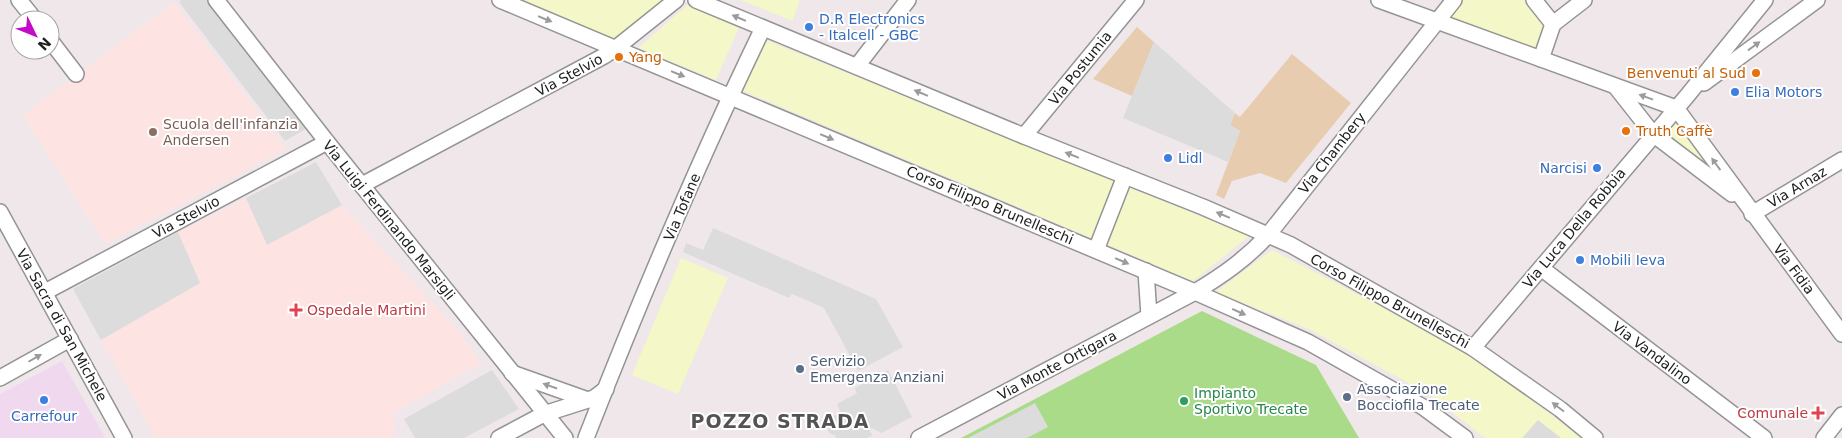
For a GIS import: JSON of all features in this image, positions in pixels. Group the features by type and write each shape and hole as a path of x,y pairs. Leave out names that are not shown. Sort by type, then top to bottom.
{"street":[{"path":"19,0 27,10"},
{"name":"Via Luigi Ferdinando Marsigli","path":"216,0 327,142 565,438"},
{"name":"Corso Filippo Brunelleschi","path":"500,0 1146,271 1308,342 1417,403 1465,438"},
{"name":"Via Stelvio","path":"362,185 604,56 676,0"},
{"name":"Corso Filippo Brunelleschi","path":"696,0 1024,136 1268,234 1473,348 1560,409 1596,438"},
{"path":"856,66 908,0"},
{"name":"Via Postumia","path":"1024,136 1136,0"},
{"path":"1379,0 1676,108"},
{"name":"Via Chambery","path":"1195,292 1228,272 1256,248 1454,0"},
{"path":"1534,0 1553,24"},
{"path":"1541,59 1553,24 1584,0"},
{"path":"1687,96 1765,0"},
{"path":"1687,96 1817,0"},
{"name":"Via Tofane","path":"586,438 730,95 763,28"},
{"path":"60,53 76,74"},
{"name":"Via Fidia","path":"1616,87 1653,134 1749,209"},
{"name":"Via Luca Della Robbia","path":"1473,348 1687,96"},
{"name":"Via Fidia","path":"1676,108 1842,334"},
{"name":"Via Stelvio","path":"45,292 327,142"},
{"name":"Via Arnaz","path":"1749,209 1842,160"},
{"path":"1096,250 1125,176"},
{"name":"Via Sacra di San Michele","path":"0,212 124,438"},
{"name":"Via Vandalino","path":"1540,268 1764,438"},
{"path":"1146,271 1149,316"},
{"name":"Via Monte Ortigara","path":"920,438 1195,292"},
{"path":"0,378 70,339"},
{"path":"511,372 588,400"},
{"path":"499,438 544,414 594,398 606,389"},
{"path":"1824,438 1842,415"}],"shaded area":[{"path":"181,0 212,0 309,127 285,141 179,2"},
{"name":"Scuola dell'infanzia Andersen","path":"174,2 286,149 105,244 23,115"},
{"path":"1137,27 1154,42 1132,96 1093,79"},
{"path":"1154,42 1235,113 1230,125 1240,131 1228,162 1123,118"},
{"path":"1292,54 1351,103 1286,183 1260,173 1232,181 1224,199 1216,195 1240,131 1230,125 1235,113 1240,117"},
{"path":"316,162 342,205 267,245 246,198"},
{"name":"Ospedale Martini","path":"246,198 267,245 342,205 464,338 480,364 393,413 395,438 156,438 101,340 200,283 178,232"},
{"path":"713,228 876,299 903,347 858,371 824,308 792,294 789,298 683,252 686,243 703,250"},
{"path":"178,232 200,283 101,340 73,289"},
{"path":"62,361 105,438 0,438 0,394"},
{"path":"492,370 519,409 464,438 415,438 404,419"},
{"path":"888,370 912,417 881,433 872,428 869,431 873,435 867,438 836,438 836,436 828,432 830,414 838,416 840,411 837,404 857,393 855,388"},
{"path":"1035,403 1048,427 1027,438 968,438"},
{"path":"1538,420 1561,438 1522,438"}],"green space":[{"path":"522,0 664,0 614,39"},
{"path":"741,0 800,0 792,21"},
{"path":"1454,0 1534,0 1553,24 1541,59 1437,20"},
{"path":"690,3 741,23 716,80 638,48"},
{"path":"761,38 1249,236 1193,281 741,90"},
{"path":"1676,108 1719,168 1710,178 1653,134"},
{"path":"1272,250 1465,350 1582,438 1485,438 1429,394 1311,330 1216,292"},
{"path":"681,258 728,278 678,394 632,375"},
{"name":"Impianto Sportivo Trecate","path":"1202,311 1316,365 1359,438 961,438"}],"place":[{"name":"D.R Electronics - Italcell - GBC","path":"809,27"},
{"name":"Yang","path":"619,57"},
{"name":"Benvenuti al Sud","path":"1756,73"},
{"name":"Elia Motors","path":"1735,92"},
{"name":"Truth Caffè","path":"1626,131"},
{"name":"Scuola dell'infanzia Andersen","path":"153,132"},
{"name":"Lidl","path":"1168,158"},
{"name":"Narcisi","path":"1597,168"},
{"name":"Mobili Ieva","path":"1580,260"},
{"name":"Ospedale Martini","path":"296,310"},
{"name":"Servizio Emergenza Anziani","path":"800,369"},
{"name":"Associazione Bocciofila Trecate","path":"1347,397"},
{"name":"Carrefour","path":"44,400"},
{"name":"Impianto Sportivo Trecate","path":"1184,401"},
{"name":"Comunale","path":"1818,413"}],"district":[{"name":"POZZO STRADA","path":"780,421"}]}
